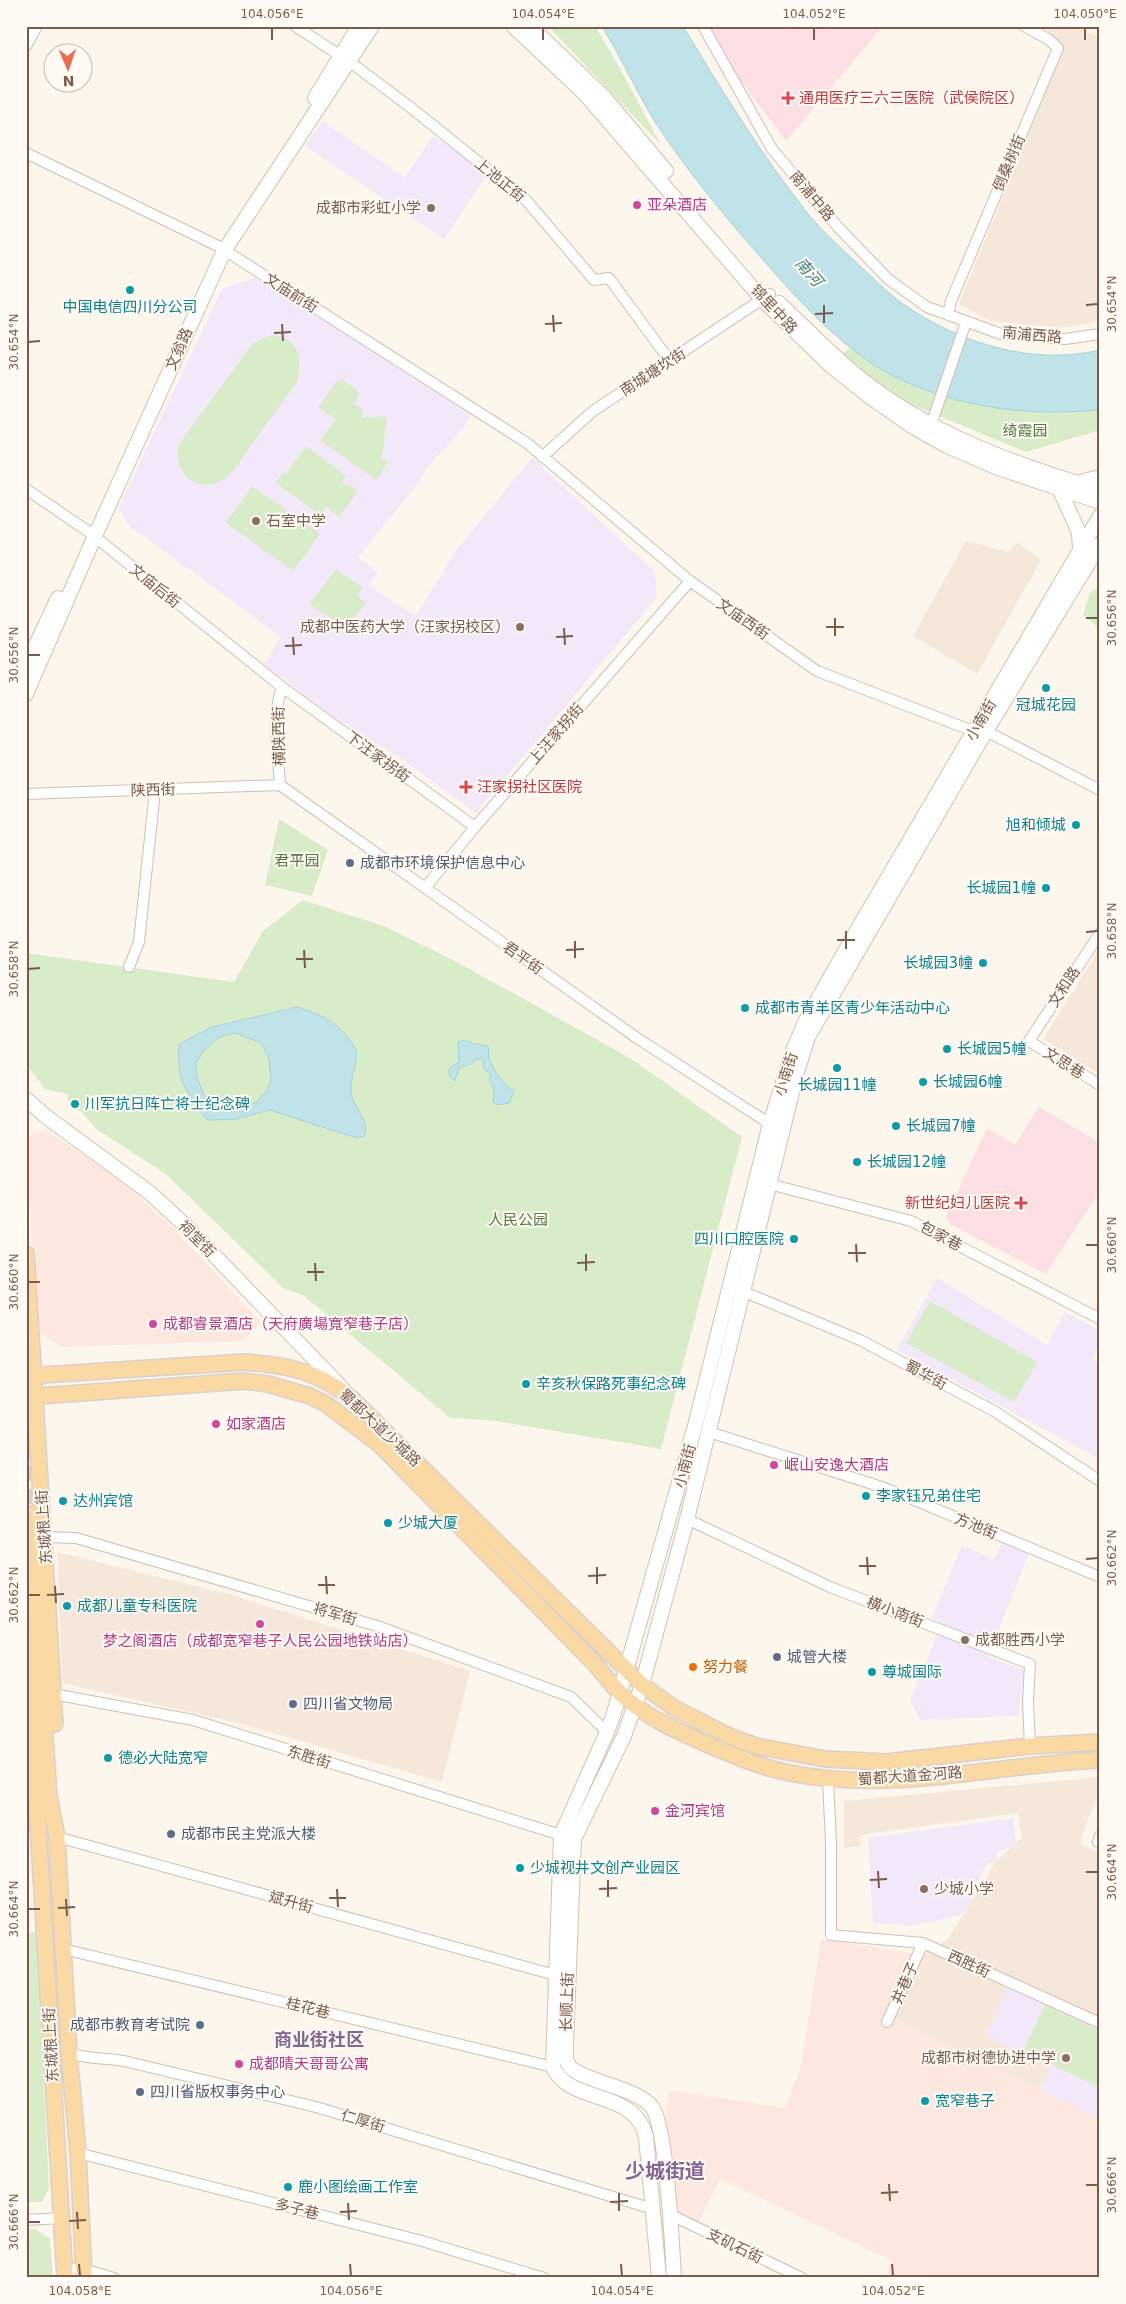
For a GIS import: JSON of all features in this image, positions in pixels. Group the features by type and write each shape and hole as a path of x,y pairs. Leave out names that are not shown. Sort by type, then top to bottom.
{"main road":[{"name":"文翁路","path":"346,59 359,26"},
{"name":"文翁路","path":"26,666 91,535 221,249 346,59 372,26"},
{"name":"锦里中路","path":"513,26 584,93 831,366 870,397 913,427 947,446 989,464 1060,490 1100,502"},
{"name":"锦里中路","path":"530,26 604,98 767,297 858,376 931,425 979,449 1100,490"},
{"path":"1075,483 1100,477"},
{"path":"1060,490 1079,533 1080,549"},
{"name":"小南街","path":"642,1685 687,1519 742,1291 797,1072 808,1037 1100,516"},
{"name":"文翁路","path":"26,694 91,535"},
{"name":"小南街","path":"620,1692 696,1426 770,1124 792,1052 805,1022 980,731 1098,550"},
{"name":"祠堂街","path":"26,1099 48,1118 150,1193 195,1235 351,1398"},
{"name":"东城根上街","path":"26,1254 30,1397 45,1537 59,1802 57,1837 84,2273"},
{"name":"蜀都大道少城路","path":"30,1375 245,1362 279,1364 328,1381 351,1398 642,1685"},
{"name":"蜀都大道少城路","path":"30,1397 244,1381 292,1390 326,1404 379,1444 595,1664 620,1692"},
{"name":"东城根上街","path":"30,1514 49,1796 57,1837"},
{"name":"东城根上街","path":"26,1623 65,2274"},
{"name":"蜀都大道金河路","path":"642,1685 674,1708 729,1736 756,1746 825,1759 886,1762 1030,1746 1100,1742"},
{"name":"长顺上街","path":"642,1685 624,1736 574,1839 567,2060 569,2066 575,2071 640,2097 651,2106 660,2128 674,2278"},
{"name":"蜀都大道金河路","path":"620,1692 635,1706 682,1733 743,1760 789,1773 828,1779 879,1781 1100,1760"},
{"name":"长顺上街","path":"552,2067 561,1835 607,1732 620,1692"},
{"name":"东城根上街","path":"26,1775 37,1821"},
{"path":"552,2067 563,2080 622,2106 633,2113 641,2122 646,2137 659,2278"}],"street":[{"path":"26,46 37,26"},
{"name":"上池正街","path":"295,26 346,59 526,200 594,280 609,278 670,361"},
{"name":"南浦中路","path":"703,26 772,149 837,226 888,279 927,307 966,322"},
{"name":"倒桑树街","path":"948,315 951,301 1058,48 1048,39 1024,26"},
{"name":"文庙前街","path":"26,153 221,249 527,443 542,457"},
{"name":"南城塘坎街","path":"542,457 593,412 767,297"},
{"path":"931,425 966,322"},
{"name":"南浦西路","path":"966,322 1001,334 1065,339 1100,334"},
{"name":"文庙西街","path":"542,457 690,581 817,671 980,731 1100,790"},
{"name":"文庙后街","path":"26,489 91,535 282,687"},
{"name":"上汪家拐街","path":"425,888 475,827 690,581"},
{"name":"横陕西街","path":"280,785 275,718 276,705 282,687"},
{"name":"下汪家拐街","path":"282,687 475,827"},
{"name":"陕西街","path":"26,794 280,785"},
{"name":"君平街","path":"280,785 636,1038 770,1124"},
{"path":"130,968 139,942 155,790"},
{"name":"文和路","path":"1029,1041 1100,933"},
{"name":"文思巷","path":"1029,1041 1100,1085"},
{"name":"包家巷","path":"769,1184 912,1221 1100,1319"},
{"name":"蜀华街","path":"742,1291 869,1345 994,1411 1100,1481"},
{"name":"方池街","path":"709,1432 885,1488 1100,1577"},
{"name":"横小南街","path":"687,1519 830,1587 1030,1664 1028,1702 1030,1746"},
{"name":"将军街","path":"45,1537 76,1538 377,1626 571,1697 607,1732"},
{"name":"东胜街","path":"53,1694 193,1720 561,1835"},
{"name":"西胜街","path":"828,1779 831,1843 831,1935 923,1943 1100,2023"},
{"path":"1100,1836 1098,1842 1100,1843"},
{"name":"斌升街","path":"57,1837 555,1974"},
{"name":"井巷子","path":"887,2022 923,1943"},
{"name":"桂花巷","path":"64,1949 552,2067"},
{"name":"仁厚街","path":"69,2053 88,2059 103,2058 124,2061 316,2107 653,2209"},
{"name":"多子巷","path":"78,2153 422,2241 544,2278"},
{"name":"支矶石街","path":"669,2214 802,2278"},
{"path":"26,2220 61,2218"},
{"path":"65,2274 84,2273 114,2278"}],"shaded area":[{"name":"通用医疗三六三医院（武侯院区）","path":"710,26 883,26 786,141 735,73"},
{"path":"1048,26 1076,26 1100,38 1100,321 1062,328 990,321 959,304 1063,49 1062,44 1046,30"},
{"name":"成都市彩虹小学","path":"322,121 405,177 433,136 488,173 444,239 305,146"},
{"name":"石室中学","path":"257,277 471,415 464,427 427,467 416,486 358,557 378,573 368,585 416,616 455,552 532,458 655,572 657,597 476,813 399,757 333,716 264,664 281,637 131,528 118,509 222,289"},
{"path":"966,541 1008,552 1018,543 1041,560 977,674 913,636"},
{"path":"1100,948 1100,1074 1043,1039"},
{"name":"新世纪妇儿医院","path":"1039,1107 1100,1143 1100,1190 1046,1274 950,1224 946,1217 987,1128 1015,1145"},
{"path":"46,1130 120,1180 169,1224 261,1322 244,1341 61,1347 35,1330 27,1136"},
{"path":"937,1278 1047,1345 1065,1312 1100,1331 1100,1344 1092,1359 1100,1363 1100,1459 897,1350"},
{"name":"成都胜西小学","path":"1002,1542 1029,1553 988,1657 1024,1670 1018,1716 920,1720 910,1701 942,1623 932,1618 962,1545 994,1559"},
{"path":"57,1552 232,1595 470,1671 442,1782 242,1724 62,1683"},
{"path":"1100,1777 1100,1789 1082,1834 1081,1845 1100,1853 1100,2018 986,2035 1051,2067 1040,2090 894,2019 924,1955 948,1939 997,1860 1022,1838 1018,1813 860,1835 861,1846 844,1848 844,1801"},
{"name":"少城小学","path":"1013,1818 1016,1845 997,1852 997,1860 986,1864 965,1914 911,1926 873,1923 868,1838"},
{"name":"宽窄巷子","path":"821,1939 924,1955 894,2019 1100,2119 1100,2278 890,2278 886,2276 891,2260 720,2179 698,2223 673,2211 665,2120 669,2090 785,2108 801,2067"},
{"name":"成都市树德协进中学","path":"1008,1987 1100,2028 1100,2119 1040,2090 1051,2067 986,2036"}],"green space":[{"path":"548,26 595,26 661,145"},
{"path":"271,335 280,336 287,340 297,350 300,365 297,382 232,472 215,483 197,484 184,473 180,465 178,455 179,444 253,343"},
{"name":"绮霞园","path":"850,348 898,376 923,387 975,404 1030,411 1058,412 1100,409 1100,430 1026,452 908,403 870,382 839,356"},
{"path":"343,380 357,390 359,396 353,404 364,409 362,418 381,416 387,418 382,458 388,463 376,480 320,440 336,419 318,407 336,382"},
{"path":"306,446 346,476 342,481 344,486 348,484 358,491 339,517 329,510 330,508 327,506 320,515 276,483 283,472 286,474"},
{"path":"252,486 320,534 293,571 226,523"},
{"path":"336,569 363,588 357,596 366,603 346,628 309,604"},
{"path":"1100,586 1100,629 1083,615 1090,592"},
{"name":"君平园","path":"279,819 328,850 312,896 265,885"},
{"name":"人民公园","path":"303,900 384,926 457,962 630,1058 742,1137 661,1449 496,1421 449,1417 303,1295 283,1288 166,1174 96,1129 81,1111 70,1108 67,1094 45,1089 29,1068 26,1060 26,953 234,982 263,931"},
{"path":"930,1301 1037,1362 1014,1402 906,1343"},
{"path":"37,1932 49,2189 42,2202 26,2202 26,1933"},
{"path":"1045,2005 1100,2031 1100,2088 1023,2051"},
{"path":"26,2229 35,2229 50,2239 53,2278 26,2278"}],"water":[{"name":"南河","path":"602,26 683,26 743,123 775,170 809,215 840,248 903,304 948,330 972,340 997,348 1048,355 1100,350 1100,409 1090,411 1037,412 1013,410 963,401 915,386 871,363 855,351 825,326 797,297 704,189 655,122"},
{"path":"298,1007 338,1026 356,1051 351,1092 364,1121 364,1136 359,1138 344,1134 270,1110 236,1119 207,1120 188,1093 181,1077 179,1044 212,1027","holes":["235,1033 259,1042 264,1047 269,1060 271,1079 268,1089 257,1102 232,1112 208,1104 197,1078 196,1062 205,1051 217,1039"]},
{"path":"464,1040 488,1046 489,1059 494,1069 514,1092 509,1103 497,1105 493,1101 494,1088 489,1080 491,1074 484,1069 482,1059 477,1059 471,1064 459,1068 455,1081 450,1077 449,1070 453,1065 459,1063 458,1042"}],"tunnel":[{"path":"26,1443 30,1514"}],"place":[{"name":"通用医疗三六三医院（武侯院区）","path":"788,98"},
{"name":"亚朵酒店","path":"637,205"},
{"name":"成都市彩虹小学","path":"431,208"},
{"name":"中国电信四川分公司","path":"130,290"},
{"name":"石室中学","path":"256,521"},
{"name":"成都中医药大学（汪家拐校区）","path":"520,627"},
{"name":"冠城花园","path":"1046,688"},
{"name":"汪家拐社区医院","path":"466,787"},
{"name":"旭和倾城","path":"1076,825"},
{"name":"成都市环境保护信息中心","path":"350,863"},
{"name":"长城园1幢","path":"1046,888"},
{"name":"长城园3幢","path":"983,963"},
{"name":"成都市青羊区青少年活动中心","path":"745,1008"},
{"name":"长城园5幢","path":"947,1049"},
{"name":"长城园11幢","path":"837,1068"},
{"name":"长城园6幢","path":"923,1082"},
{"name":"川军抗日阵亡将士纪念碑","path":"75,1104"},
{"name":"长城园7幢","path":"896,1126"},
{"name":"长城园12幢","path":"857,1162"},
{"name":"新世纪妇儿医院","path":"1021,1203"},
{"name":"四川口腔医院","path":"794,1239"},
{"name":"成都睿景酒店（天府廣場寬窄巷子店）","path":"153,1324"},
{"name":"辛亥秋保路死事纪念碑","path":"526,1384"},
{"name":"如家酒店","path":"216,1424"},
{"name":"岷山安逸大酒店","path":"774,1465"},
{"name":"李家钰兄弟住宅","path":"866,1496"},
{"name":"达州宾馆","path":"63,1501"},
{"name":"少城大厦","path":"388,1523"},
{"name":"成都儿童专科医院","path":"67,1606"},
{"name":"梦之阁酒店（成都宽窄巷子人民公园地铁站店）","path":"260,1624"},
{"name":"成都胜西小学","path":"965,1640"},
{"name":"城管大楼","path":"777,1657"},
{"name":"努力餐","path":"693,1667"},
{"name":"尊城国际","path":"872,1672"},
{"name":"四川省文物局","path":"293,1704"},
{"name":"德必大陆宽窄","path":"108,1758"},
{"name":"金河宾馆","path":"655,1811"},
{"name":"成都市民主党派大楼","path":"171,1834"},
{"name":"少城视井文创产业园区","path":"520,1868"},
{"name":"少城小学","path":"924,1889"},
{"name":"成都市教育考试院","path":"200,2025"},
{"name":"成都市树德协进中学","path":"1066,2058"},
{"name":"成都晴天哥哥公寓","path":"239,2064"},
{"name":"四川省版权事务中心","path":"140,2092"},
{"name":"宽窄巷子","path":"925,2101"},
{"name":"鹿小图绘画工作室","path":"288,2187"}],"district":[{"name":"商业街社区","path":"319,2039"},
{"name":"少城街道","path":"665,2171"}]}
